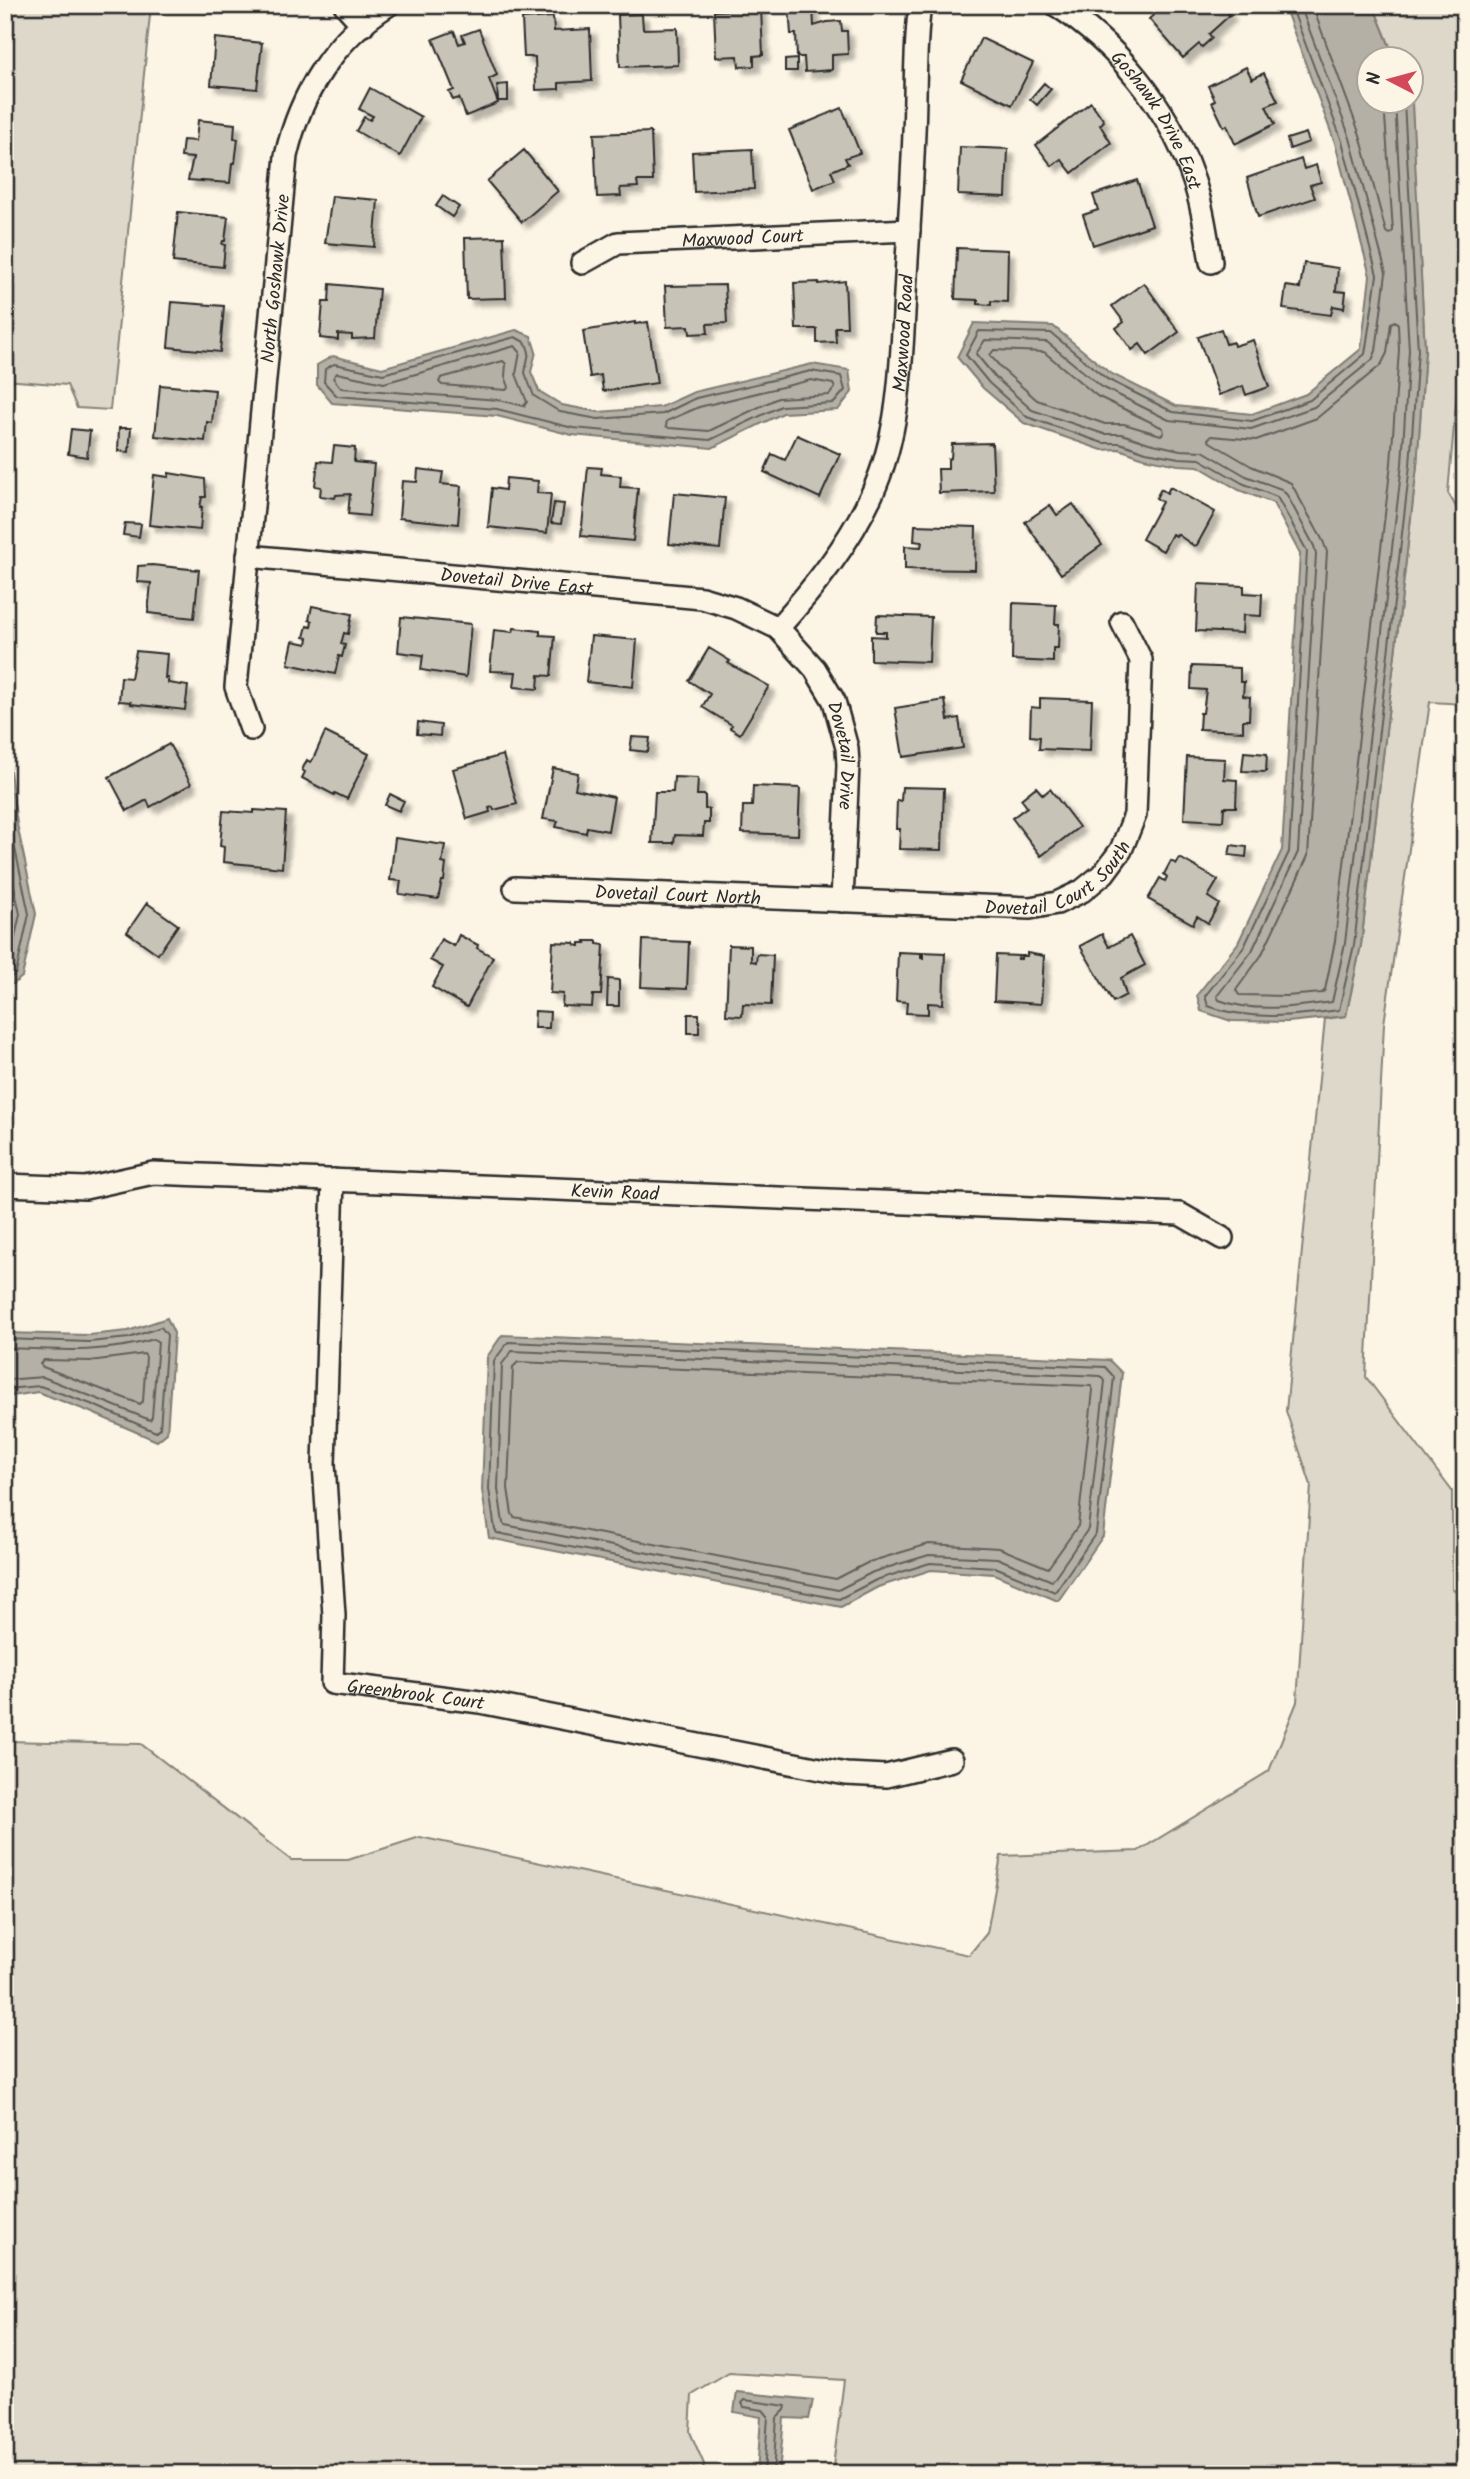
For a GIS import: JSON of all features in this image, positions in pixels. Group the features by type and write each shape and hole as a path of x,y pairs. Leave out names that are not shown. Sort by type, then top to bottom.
{"street":[{"path":"345,5 363,25 388,5"},
{"name":"Maxwood Road","path":"778,628 831,564 872,494 884,462 895,417 902,347 920,5"},
{"name":"Goshawk Drive East","path":"1056,5 1117,54 1147,90 1172,130 1198,195 1211,262"},
{"name":"North Goshawk Drive","path":"251,729 236,687 286,156 300,110 319,74 339,47 363,25"},
{"name":"Maxwood Court","path":"582,263 618,243 909,230"},
{"name":"Dovetail Drive East","path":"248,556 702,598 737,608 778,628"},
{"name":"Dovetail Court South","path":"842,901 1030,908 1057,903 1083,891 1104,873 1121,850 1135,815 1141,660 1122,622"},
{"name":"Dovetail Drive","path":"778,628 815,668 834,702 847,748 842,901"},
{"name":"Dovetail Court North","path":"514,888 842,901"},
{"name":"Kevin Road","path":"5,1185 85,1188 153,1173 1180,1214 1222,1238"},
{"name":"Greenbrook Court","path":"333,1180 324,1464 334,1615 332,1683 480,1702 846,1774 886,1776 952,1760"}],"shaded area":[{"path":"5,5 151,5 110,410 77,408 67,385 5,380"},
{"path":"1373,5 1465,5 1465,363 1459,370 1448,493 1465,522 1465,704 1430,702 1384,1024 1366,1377 1452,1491 1452,1589 1465,1597 1465,2474 832,2474 844,2380 729,2373 692,2395 690,2432 704,2464 702,2474 5,2474 5,1741 141,1744 291,1860 348,1860 420,1837 969,1955 987,1933 1001,1856 1138,1851 1269,1771 1297,1702 1311,1485 1286,1411 1325,1019 1346,1016 1361,945 1417,466 1425,350 1412,116 1424,116 1424,46 1390,46"}],"water":[{"path":"1280,5 1373,5 1390,46 1354,46 1354,116 1413,116 1425,350 1417,466 1361,945 1346,1016 1288,1022 1231,1021 1201,1011 1197,995 1238,943 1282,850 1300,554 1273,503 1239,490 1198,466 1144,458 1119,449 1102,450 1024,423 983,388 957,357 974,323 1053,326 1110,373 1176,406 1252,414 1306,394 1361,349 1370,276 1335,143 1287,14"},
{"path":"516,330 531,336 536,352 531,372 539,391 562,405 599,412 661,407 694,392 812,364 849,370 852,392 838,410 783,413 712,448 572,435 497,416 332,403 317,385 317,365 333,356 382,368"},
{"path":"5,747 17,824 36,914 22,977 13,984 5,984"},
{"path":"167,1318 174,1333 167,1433 157,1441 38,1392 5,1397 5,1333 89,1335 128,1331"},
{"path":"502,1335 1109,1360 1122,1373 1103,1536 1058,1601 994,1574 931,1570 878,1587 841,1607 489,1538 482,1490 487,1357"},
{"path":"737,2392 813,2400 809,2419 784,2418 779,2474 757,2474 761,2417 734,2412"}],"building":[{"path":"1164,5 1221,5 1230,15 1209,34 1212,38 1202,47 1199,44 1183,58 1149,19"},
{"path":"813,7 814,26 841,21 842,31 847,31 848,54 832,55 832,70 805,72 804,57 797,57 796,34 791,34 789,8"},
{"path":"761,9 763,55 754,56 754,66 739,67 738,56 716,57 714,11"},
{"path":"642,14 643,29 677,28 678,65 620,67 618,15"},
{"path":"553,17 554,31 590,29 592,81 559,83 559,89 536,90 535,57 524,57 522,19"},
{"path":"479,29 497,75 489,79 498,103 466,116 459,98 453,100 449,92 454,90 433,39 454,31 459,44 465,42 462,35"},
{"path":"215,38 262,43 257,89 211,85"},
{"path":"981,38 1033,63 1012,105 961,80"},
{"path":"797,59 797,71 785,71 785,60"},
{"path":"1246,67 1252,79 1264,73 1278,101 1266,106 1275,124 1235,144 1227,125 1224,127 1212,102 1215,100 1208,86"},
{"path":"1044,83 1051,89 1037,105 1030,99"},
{"path":"508,84 508,101 498,101 497,85"},
{"path":"370,88 421,117 400,156 356,131 364,117 370,120 373,116 359,109"},
{"path":"1091,102 1104,121 1100,125 1111,143 1072,173 1061,159 1052,166 1036,145"},
{"path":"842,108 860,153 845,158 848,164 831,171 835,180 813,189 789,130"},
{"path":"198,120 235,124 234,138 238,139 230,183 188,180 193,158 181,157 183,140 196,141"},
{"path":"651,132 653,181 637,181 638,187 620,188 621,196 597,197 594,134"},
{"path":"1306,133 1309,142 1290,149 1287,139"},
{"path":"960,147 1008,149 1006,197 958,195"},
{"path":"752,149 754,189 694,192 692,152"},
{"path":"524,150 558,191 522,222 487,181"},
{"path":"1301,159 1304,169 1316,165 1321,182 1310,185 1315,198 1258,217 1247,178"},
{"path":"1137,180 1152,225 1093,245 1083,215 1098,210 1093,195"},
{"path":"332,196 378,200 374,247 325,243"},
{"path":"443,196 459,207 452,217 436,206"},
{"path":"178,212 228,217 225,241 222,244 225,245 223,267 173,262"},
{"path":"504,237 506,298 467,299 465,238"},
{"path":"957,248 1008,250 1007,302 991,301 991,305 978,304 978,300 955,299"},
{"path":"1304,263 1338,268 1336,291 1346,292 1344,308 1333,306 1331,315 1283,309 1286,286 1300,288"},
{"path":"845,281 847,327 835,327 836,342 817,343 817,329 796,329 794,283"},
{"path":"1144,283 1179,332 1148,355 1140,344 1132,350 1116,328 1124,322 1112,306"},
{"path":"330,284 379,289 375,338 352,339 352,335 338,334 338,340 320,338 323,302 329,302"},
{"path":"725,285 727,323 707,324 708,333 690,334 689,326 667,327 665,286"},
{"path":"172,302 224,306 220,352 168,347"},
{"path":"648,322 657,383 603,391 601,375 590,377 583,331"},
{"path":"1221,329 1226,344 1233,342 1234,346 1253,340 1269,387 1246,395 1243,386 1219,395 1198,337"},
{"path":"160,385 215,390 212,423 207,422 205,441 155,436"},
{"path":"119,428 131,428 129,452 118,451"},
{"path":"71,429 90,431 87,457 68,454"},
{"path":"797,435 840,454 820,498 764,472 772,454 785,460"},
{"path":"992,443 994,491 939,493 938,469 948,469 952,444"},
{"path":"334,446 355,448 354,462 374,464 369,516 348,514 350,494 336,495 335,498 320,496 321,487 315,486 318,461 332,462"},
{"path":"588,467 602,468 601,474 621,476 620,487 638,488 633,541 581,536"},
{"path":"418,469 443,472 441,484 461,486 458,524 399,518 402,481 417,482"},
{"path":"169,473 205,479 206,497 202,497 200,507 200,530 149,525 154,475 169,477"},
{"path":"506,478 538,481 537,493 551,494 547,533 488,527 492,488 505,490"},
{"path":"1170,487 1215,512 1197,545 1194,546 1177,534 1172,534 1163,551 1142,539 1162,502 1156,498 1161,489 1167,493"},
{"path":"674,493 725,498 720,549 669,544"},
{"path":"554,503 564,504 561,524 551,523"},
{"path":"1073,504 1102,545 1061,574 1025,522 1050,505 1057,515"},
{"path":"125,523 141,524 139,537 123,535"},
{"path":"915,525 976,527 975,570 905,569 905,546 921,547 922,542 914,541"},
{"path":"138,566 199,570 194,618 148,613 151,583 137,582"},
{"path":"1198,584 1244,586 1244,593 1262,594 1261,616 1243,615 1242,633 1196,631"},
{"path":"1013,603 1056,605 1055,624 1059,624 1058,648 1053,648 1053,662 1012,660"},
{"path":"312,606 352,614 348,634 344,633 341,644 345,645 335,674 288,664 293,641 307,644 308,638 304,637 307,626 311,627 312,621 309,620"},
{"path":"877,615 931,617 929,662 871,660 871,636 886,637 886,632 876,632"},
{"path":"401,617 471,624 466,677 421,670 423,655 398,652"},
{"path":"514,628 555,636 551,676 539,675 538,689 514,687 516,672 490,671 494,630 513,632"},
{"path":"591,636 637,640 633,687 586,682"},
{"path":"709,648 730,661 728,663 769,686 740,734 730,728 732,725 702,707 710,694 689,681"},
{"path":"136,651 167,654 165,678 168,678 168,683 188,686 185,710 119,701 121,677 131,678"},
{"path":"1192,666 1240,668 1240,682 1244,682 1243,696 1250,697 1249,720 1243,720 1243,731 1199,729 1206,690 1191,689"},
{"path":"1040,698 1092,700 1090,751 1039,749 1040,737 1030,736 1031,707 1040,708"},
{"path":"945,700 948,720 959,718 963,748 903,757 895,708"},
{"path":"418,722 441,725 440,736 417,734"},
{"path":"325,732 369,754 347,799 302,778 305,772 302,770 307,760 310,762 314,757"},
{"path":"632,737 650,738 648,752 630,750"},
{"path":"169,744 191,784 150,807 147,800 127,811 109,777"},
{"path":"1244,752 1267,754 1266,772 1242,771"},
{"path":"503,755 517,804 494,810 493,807 489,808 490,812 467,819 453,769"},
{"path":"1187,757 1225,759 1224,779 1237,780 1236,807 1224,807 1223,821 1184,819"},
{"path":"553,768 578,773 575,789 614,797 608,831 587,827 586,833 556,827 558,821 543,819"},
{"path":"674,777 698,778 697,795 705,795 709,823 704,823 703,836 675,835 674,843 652,843 655,792 673,792"},
{"path":"753,786 800,788 798,835 742,833 743,806 752,806"},
{"path":"902,787 944,788 942,850 899,849 900,829 896,829 897,800 901,801"},
{"path":"1036,787 1043,795 1050,789 1079,827 1041,856 1012,818 1027,807 1021,799"},
{"path":"390,794 404,801 399,811 385,805"},
{"path":"254,810 286,812 282,868 223,862 224,847 220,846 223,811 254,813"},
{"path":"395,838 445,845 442,863 446,864 444,881 438,899 399,894 401,881 390,880"},
{"path":"1231,845 1247,847 1246,857 1229,855"},
{"path":"1180,858 1218,880 1208,897 1219,904 1208,923 1197,916 1193,924 1148,899 1160,878 1165,881 1167,877 1164,874 1171,861 1176,864"},
{"path":"147,903 178,925 158,954 127,932"},
{"path":"1102,934 1109,947 1130,936 1145,965 1121,978 1126,995 1113,1002 1080,946"},
{"path":"459,935 493,957 467,1007 432,987 443,967 430,960 441,939 454,946"},
{"path":"643,940 689,942 687,989 641,987"},
{"path":"585,941 597,941 597,944 604,945 601,995 593,995 592,1007 562,1006 563,994 550,993 553,942 575,943 580,946 580,943 586,943"},
{"path":"729,945 751,946 751,961 756,962 757,954 773,955 771,1005 743,1004 742,1016 726,1015"},
{"path":"898,952 921,953 921,958 923,952 945,953 943,1004 928,1003 928,1014 906,1013 907,1002 896,1001"},
{"path":"1027,953 1044,956 1041,1004 994,1001 996,955 1019,956 1018,959 1021,959 1021,956 1027,956"},
{"path":"608,979 619,980 619,1006 607,1006"},
{"path":"535,1011 550,1012 549,1028 534,1028"},
{"path":"688,1014 699,1014 699,1033 688,1033"}]}
